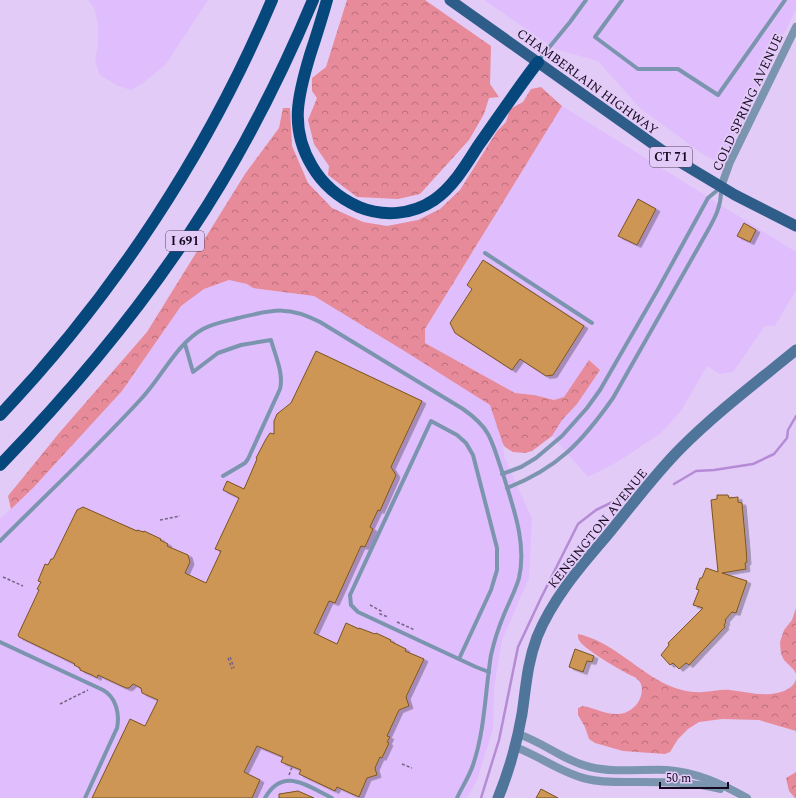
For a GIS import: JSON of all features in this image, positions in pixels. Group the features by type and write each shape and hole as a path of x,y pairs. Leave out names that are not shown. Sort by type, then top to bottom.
{"highway":[{"name":"I 691","path":"0,414 32,380 92,306 123,265 152,221 216,116 272,0"},
{"name":"I 691","path":"0,465 51,411 98,356 154,285 187,238 227,173 259,116 288,58 313,0"},
{"path":"327,0 300,88 297,113 298,135 310,163 324,183 341,198 370,211 386,213 405,212 423,206 439,196 457,176 538,62"}],"main road":[{"name":"CHAMBERLAIN HIGHWAY","path":"450,0 661,150 721,187 796,226"},
{"name":"KENSINGTON AVENUE","path":"498,798 515,747 531,657 546,618 569,582 654,478 680,449 720,411 796,350"}],"street":[{"name":"COLD SPRING AVENUE","path":"721,187 730,162 796,27"},
{"path":"518,734 534,740 576,762 590,767 607,770 668,770 684,772 698,775 747,798"},
{"path":"515,747 528,752 557,769 588,780 606,782 682,783 709,786 738,793"}],"lane":[{"path":"538,62 586,0"},
{"path":"622,0 596,37 638,69 678,69 718,95 785,0"},
{"path":"502,474 521,467 536,458 562,436 587,408 600,390 657,292 708,198 721,187"},
{"path":"507,488 527,480 559,460 586,434 603,413 707,232 720,206 722,199 721,187"},
{"path":"485,253 592,323"},
{"path":"0,541 132,410 193,336 204,328 218,323 268,311 294,311 307,315 473,416 482,424 488,434 507,488 519,532 521,562 513,594 496,635 489,672 484,718 477,753 457,798"},
{"path":"185,344 193,372 218,352 241,345 272,340 281,375 282,383 280,389 248,459 245,463 223,476"},
{"path":"459,659 491,590 497,570 497,548 473,455 466,443 457,435 431,421 350,595 351,605 358,612 459,659 489,672"},
{"path":"0,642 102,690 113,700 118,716 117,728 85,798"},
{"path":"265,798 276,784 284,781 291,781 300,783 332,798"}],"path":[{"path":"160,520 180,516"},
{"path":"3,577 23,586"},
{"path":"370,605 381,611 380,614 388,618"},
{"path":"397,622 415,630"},
{"path":"229,658 233,669"},
{"path":"60,704 88,690"},
{"path":"402,764 412,768"}],"shaded area":[{"path":"88,0 208,0 166,64 143,83 131,90 118,86 100,75 95,61 98,44 98,25 94,8"},
{"path":"484,0 796,0 796,9 721,164 701,153 640,108 598,61 555,49"},
{"path":"562,106 796,252 796,290 775,326 765,326 733,372 720,374 707,366 681,411 661,433 619,461 588,477 552,436 562,420 577,404 600,370 590,360 565,397 554,400 534,395 515,393 425,343 425,329"},
{"path":"229,280 247,284 253,288 314,296 491,405 503,444 504,456 532,519 529,578 502,640 494,688 493,729 477,780 467,798 0,798 0,519 33,488 122,391 181,306 204,289"}],"green space":[{"path":"347,0 425,0 491,46 490,84 499,97 489,98 484,114 469,140 420,194 398,199 357,197 328,175 329,166 314,144 308,120 317,98 312,91 312,78 326,67"},
{"path":"541,87 562,106 425,329 425,343 515,393 534,395 554,400 564,397 589,360 600,370 577,404 562,420 552,436 532,451 525,453 513,452 503,444 490,405 314,296 253,288 247,284 229,280 204,289 181,306 122,391 33,488 11,509 8,496 60,432 147,332 245,174 279,128 283,108 290,108 292,146 308,183 332,208 363,222 387,226 418,220 440,209 460,190 497,131 506,122 510,109 523,102 531,89"},
{"path":"796,608 796,674 781,654 780,642 784,630 792,620"},
{"path":"578,634 591,638 614,650 658,680 686,691 706,692 727,690 757,694 770,694 788,689 793,685 796,679 796,731 759,720 722,719 699,722 688,729 678,739 670,752 665,754 623,751 595,743 589,739 585,727 578,715 578,708 583,706 611,714 624,713 631,710 637,704 642,688 640,682 636,678 612,665 582,644 579,640"},
{"path":"796,772 795,798 789,791 786,778"}],"building":[{"path":"638,199 656,209 637,245 618,236"},
{"path":"744,223 756,230 750,242 737,236"},
{"path":"483,260 584,326 553,375 546,376 520,359 512,370 455,333 450,323 472,289 467,285"},
{"path":"316,351 422,401 391,467 396,475 380,511 378,510 370,527 373,529 365,547 361,546 335,603 329,601 314,633 337,644 346,623 359,629 375,634 376,633 406,649 405,651 424,659 406,697 409,706 399,710 387,736 390,737 387,742 389,743 382,758 380,757 375,768 377,775 367,778 359,797 337,787 335,791 299,774 301,770 281,762 283,757 257,746 244,772 260,780 252,798 92,798 130,719 145,726 158,700 142,693 141,688 133,684 129,688 126,688 98,675 97,678 80,670 80,668 74,665 75,664 19,637 18,635 39,590 37,589 41,582 38,581 45,564 48,565 51,559 53,559 77,510 83,507 137,531 144,531 161,539 160,540 168,544 167,546 188,555 190,562 185,573 206,583 221,551 215,549 239,498 223,490 227,481 244,489 257,459 256,458 266,439 270,433 274,434 274,421 277,414 291,403"},
{"path":"717,495 728,495 729,498 738,497 738,502 742,503 747,562 745,563 746,569 722,573 747,581 736,613 732,612 725,620 725,627 689,665 686,663 679,669 673,663 670,665 661,655 669,645 668,643 703,608 693,605 699,590 696,589 706,568 718,572 711,500 717,499"},
{"path":"575,649 594,656 592,662 587,661 583,672 569,667"},
{"path":"541,789 558,798 536,798"},
{"path":"298,791 314,798 279,798 279,794"}],"waterway":[{"path":"674,484 696,471 714,470 753,464 774,454 787,438 788,430 796,416"},
{"path":"481,798 499,740 518,647 541,598 578,524 596,510 627,495"}]}
